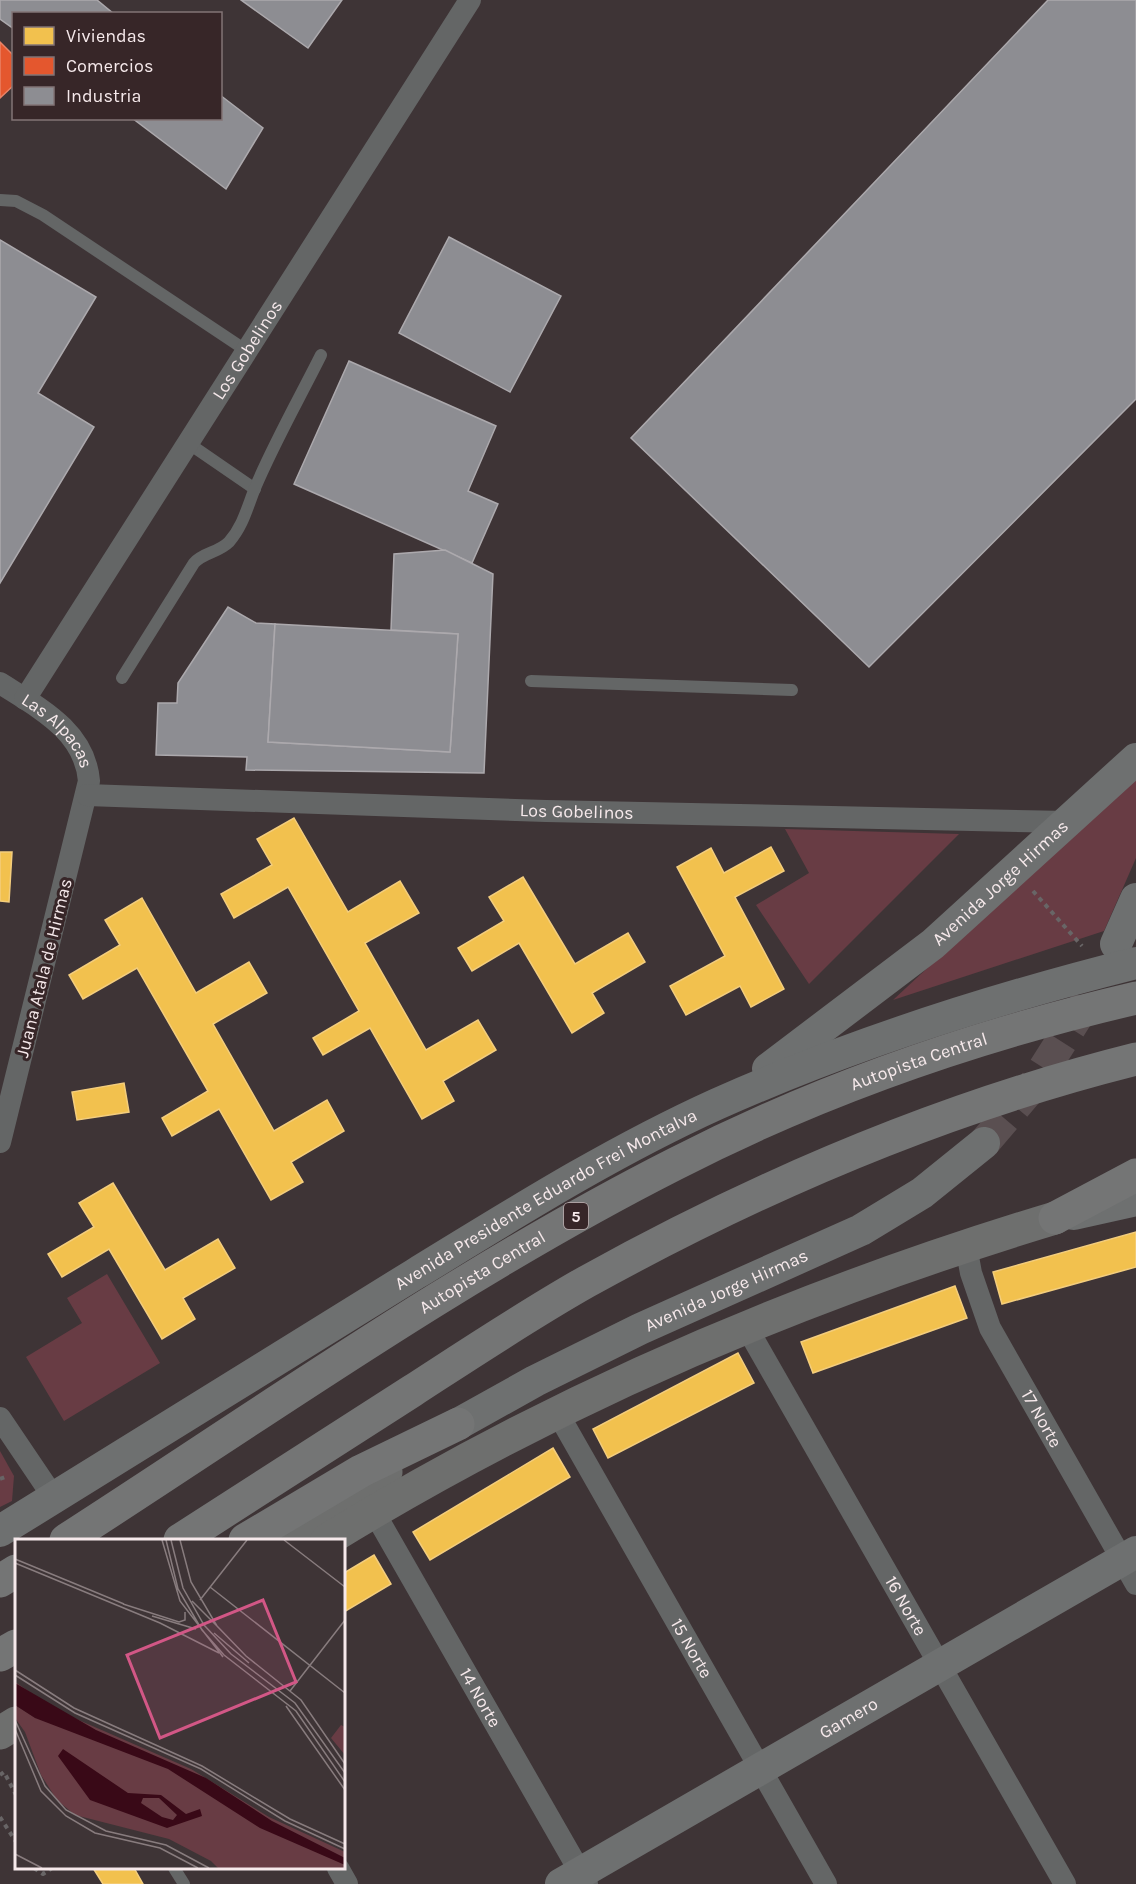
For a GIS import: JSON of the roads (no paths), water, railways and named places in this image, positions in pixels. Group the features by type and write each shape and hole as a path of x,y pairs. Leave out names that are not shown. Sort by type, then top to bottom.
{"highway":[{"name":"Autopista Central","path":"68,1539 485,1270 591,1208 676,1163 828,1094 916,1061 1061,1016 1136,998"},
{"path":"182,1539 516,1324 585,1283 730,1207 828,1164 962,1112 1136,1059"},
{"path":"1055,1218 1136,1175"},
{"path":"247,1539 361,1471 458,1424"},
{"path":"0,1581 15,1572"},
{"path":"0,1655 15,1647"}],"main road":[{"path":"329,1539 465,1459 557,1412 747,1328 824,1296 966,1245 1055,1218"},
{"path":"288,1539 458,1424"},
{"path":"0,1733 15,1724"}],"street":[{"name":"Los Gobelinos","path":"25,699 470,0"},
{"name":"Las Alpacas","path":"0,683 61,725 78,743 88,768 87,795"},
{"name":"Avenida Jorge Hirmas","path":"715,1105 795,1050 893,976 1014,871 1136,759"},
{"name":"Los Gobelinos","path":"87,795 546,811 1068,822"},
{"name":"Juana Atala de Hirmas","path":"0,1142 87,795"},
{"path":"1119,960 1136,899"},
{"name":"Avenida Presidente Eduardo Frei Montalva","path":"0,1531 520,1210 636,1144 715,1105 798,1070 923,1024 1119,960"},
{"name":"Avenida Jorge Hirmas","path":"458,1424 535,1381 629,1334 861,1230 922,1193 984,1143"},
{"path":"1055,1218 1136,1200"},
{"name":"17 Norte","path":"966,1245 971,1273 990,1328 1131,1565"},
{"name":"16 Norte","path":"747,1328 1065,1884"},
{"name":"15 Norte","path":"557,1412 826,1884"},
{"path":"0,1418 54,1498"},
{"name":"14 Norte","path":"374,1512 576,1880"},
{"name":"Gamero","path":"576,1880 760,1769 940,1665 1131,1565"},
{"path":"339,1869 347,1884"}],"lane":[{"path":"0,200 16,201 43,215 247,351"},
{"path":"122,678 194,563 202,554 215,552 228,544 243,522 255,489 321,355"},
{"path":"188,443 255,489"},
{"path":"531,681 792,690"},
{"path":"175,1869 184,1884"}],"tunnel":[{"path":"984,1143 1035,1083 1090,996"}]}
